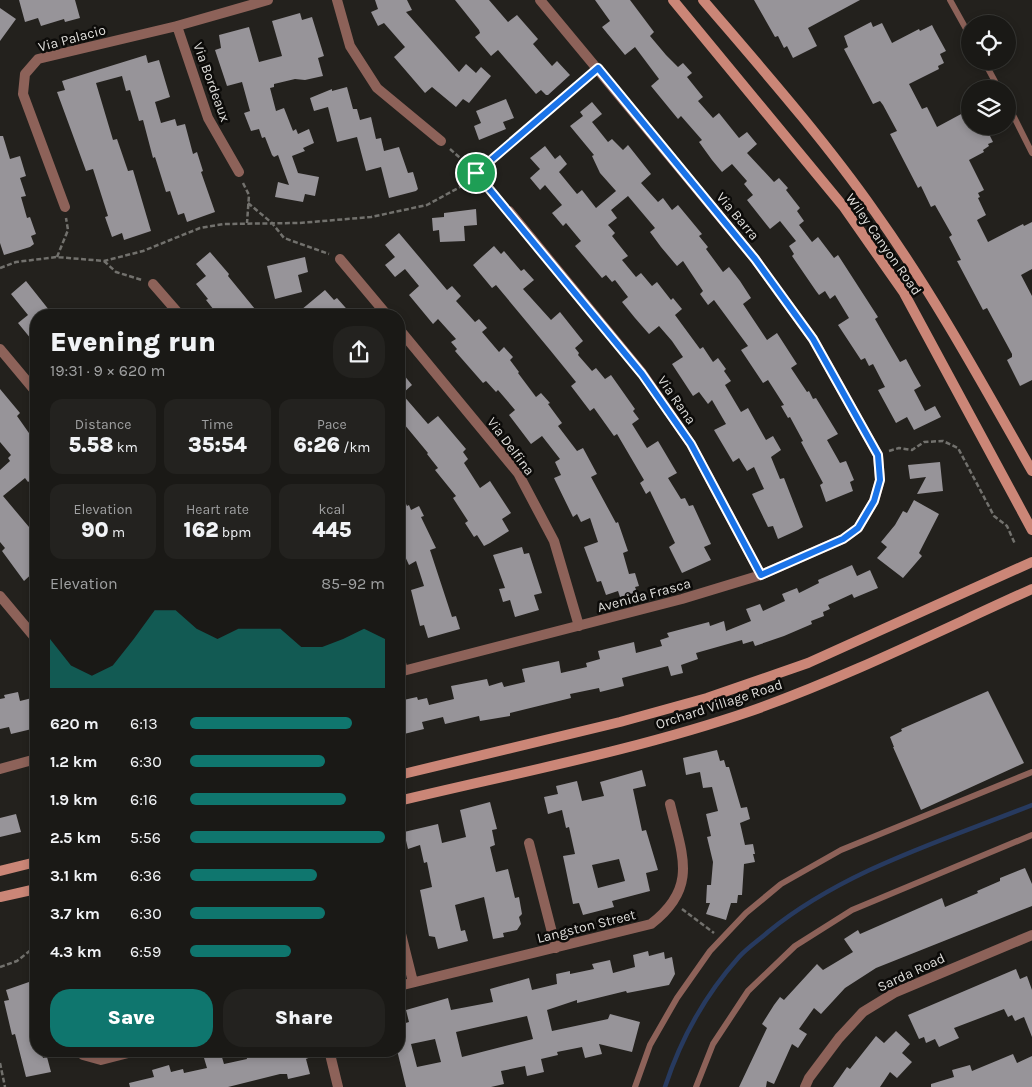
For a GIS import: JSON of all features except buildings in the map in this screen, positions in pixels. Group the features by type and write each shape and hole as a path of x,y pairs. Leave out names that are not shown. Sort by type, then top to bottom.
{"main road":[{"name":"Wiley Canyon Road","path":"673,0 843,206 904,293 1032,530"},
{"name":"Wiley Canyon Road","path":"703,0 832,154 874,210 952,329 1032,471"},
{"name":"Orchard Village Road","path":"405,774 620,722 708,698 808,663 1032,562"},
{"name":"Orchard Village Road","path":"405,800 659,738 746,712 830,682 1032,589"},
{"path":"0,871 30,864"},
{"path":"0,897 30,890"}],"street":[{"name":"Via Palacio","path":"65,207 23,94 25,74 38,59 177,26 268,0"},
{"path":"336,0 350,46 377,88 442,141"},
{"name":"Via Barra","path":"540,0 755,259 813,339 878,455 880,480 874,501"},
{"name":"Via Bordeaux","path":"177,26 208,118 239,172"},
{"name":"Via Rana","path":"509,211 642,374 691,444 761,575"},
{"path":"340,259 382,309"},
{"path":"153,284 175,309"},
{"name":"Via Delfina","path":"405,337 518,473 554,541 579,626"},
{"path":"0,349 30,385"},
{"name":"Avenida Frasca","path":"405,670 682,600 761,575 843,539 858,528 874,501"},
{"path":"0,596 30,631"},
{"path":"0,769 30,761"},
{"name":"Langston Street","path":"405,984 651,924 673,903 681,887 684,865 670,804"},
{"path":"529,843 556,948"},
{"name":"Sarda Road","path":"805,1087 809,1078 839,1038 863,1012 894,993 1032,935"},
{"path":"405,950 413,982"},
{"path":"93,1057 100,1060 112,1057"},
{"path":"331,1057 338,1087"}],"lane":[{"path":"950,0 961,20"},
{"path":"1016,121 1032,153"},
{"path":"635,1087 650,1045 688,982 710,951 740,920 782,884 841,850 1032,772"},
{"path":"696,1087 713,1044 748,991 795,946 852,910 1032,835"}],"path":[{"path":"0,268 16,262 57,257 104,262 143,251 200,228 247,223 335,220 408,210 427,205 448,194 476,173 598,68"},
{"path":"442,141 476,173 509,211"},
{"path":"239,172 249,195 247,223"},
{"path":"248,203 272,223 284,238 317,248 340,259"},
{"path":"57,257 68,230 65,207"},
{"path":"104,262 116,272 153,284"},
{"path":"878,455 899,448 912,450 924,442 943,441 958,448 994,516 1007,526 1014,544"},
{"path":"0,967 17,962 30,951"},
{"path":"0,1063 5,1087"}],"waterway":[{"path":"665,1087 686,1034 715,986 739,957 768,932 797,910 861,874 1032,805"}],"route":[{"path":"598,68 755,259 813,339 878,455 880,480 874,501 858,528 843,539 761,575 691,444 642,374 476,173 598,68"}]}
